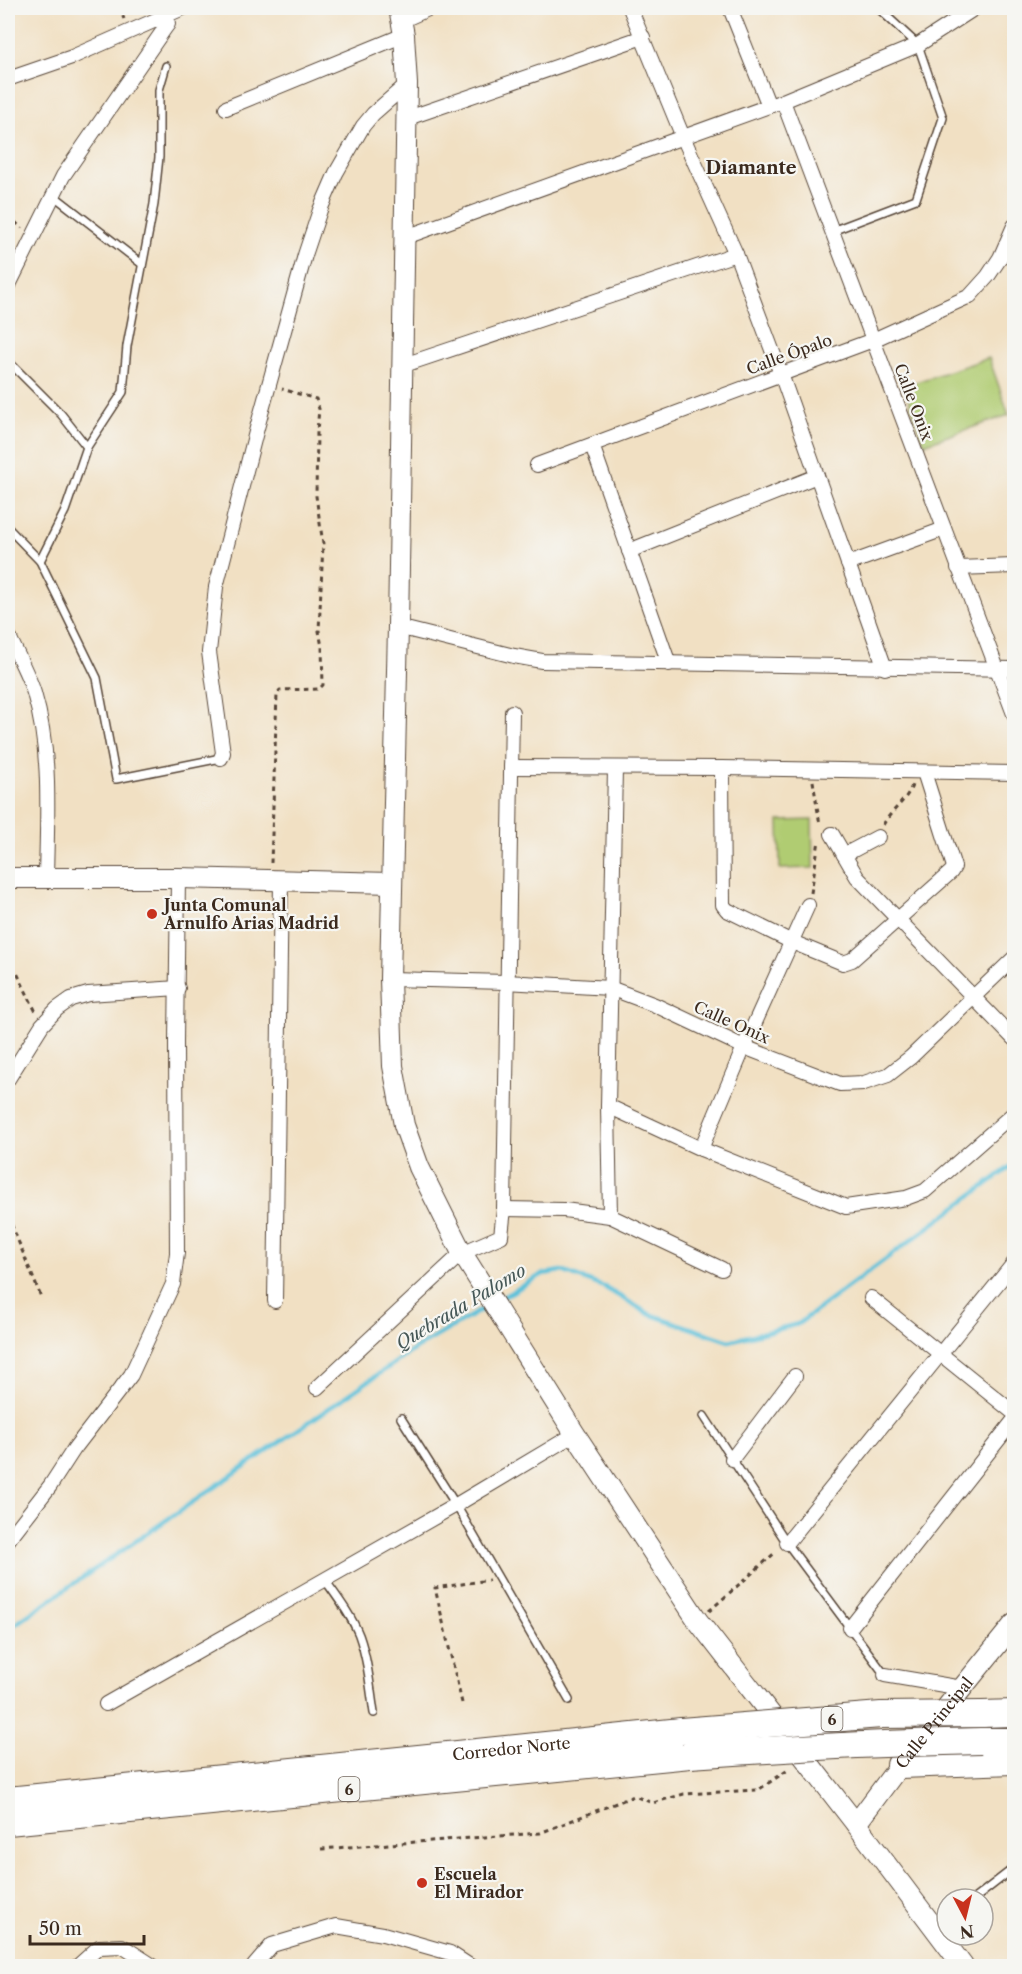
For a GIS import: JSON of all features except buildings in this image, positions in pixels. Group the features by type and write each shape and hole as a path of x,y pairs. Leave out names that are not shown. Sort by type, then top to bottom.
{"highway":[{"name":"Corredor Norte","path":"8,1800 681,1731 882,1715 1014,1713"},
{"name":"Corredor Norte","path":"8,1822 690,1755 884,1743 1014,1741"},
{"path":"900,1765 1014,1761"}],"street":[{"path":"8,79 72,57 183,8"},
{"path":"226,108 430,8"},
{"path":"630,8 683,137 736,254 885,668"},
{"path":"730,8 769,106"},
{"path":"403,238 783,101 918,45 975,8"},
{"path":"8,287 63,176 168,24 167,16"},
{"path":"401,21 407,84 390,980 393,1066 404,1125 419,1167 480,1284 698,1621 938,1926 963,1966"},
{"path":"405,119 643,37"},
{"path":"221,758 223,753 208,652 216,587 305,255 320,210 336,173 363,126 407,84"},
{"name":"Calle Onix","path":"783,101 1014,714"},
{"name":"Calle Ópalo","path":"537,465 873,340 970,296 1000,258 1014,225"},
{"path":"401,366 736,254"},
{"path":"592,445 669,664"},
{"path":"629,550 817,476"},
{"path":"848,564 944,529"},
{"path":"958,568 1014,566"},
{"path":"398,627 514,656 542,660 1014,669"},
{"path":"8,634 34,692 43,732 48,784 46,878"},
{"path":"317,1388 462,1253 501,1236 504,1209 512,712"},
{"path":"511,767 1014,773"},
{"path":"722,768 723,905 727,910 792,942 843,963 848,962 898,919 954,867 920,772"},
{"path":"610,1216 610,988 615,769"},
{"path":"826,835 844,855 857,877 1014,1040"},
{"path":"844,855 878,837"},
{"path":"8,878 178,878 392,883"},
{"path":"8,1540 131,1375 173,1284 177,1253 178,878"},
{"path":"275,1301 276,880"},
{"path":"701,1149 808,905"},
{"name":"Calle Onix","path":"390,980 506,982 610,988 655,1005 744,1047 840,1084 864,1083 888,1075 911,1057 1014,958"},
{"path":"8,1079 42,1025 71,999 88,994 178,988"},
{"path":"609,1106 701,1149 836,1205 854,1207 906,1198 925,1191 1014,1113"},
{"path":"504,1209 564,1210 610,1216 722,1269"},
{"path":"787,1543 1014,1263"},
{"path":"871,1298 1014,1413"},
{"path":"732,1459 795,1376"},
{"path":"850,1628 1014,1420"},
{"path":"106,1704 456,1505 575,1434"},
{"name":"Calle Principal","path":"856,1824 900,1765 1014,1624"},
{"path":"885,1675 962,1688"},
{"path":"254,1966 272,1945 336,1926 383,1934 450,1953 470,1966"},
{"path":"78,1966 99,1947 122,1946 153,1966"}],"lane":[{"path":"832,231 916,199 943,118 918,45 878,8"},
{"path":"40,561 65,511 87,447 123,392 127,346 154,204 159,157 159,90 166,66"},
{"path":"53,195 142,264"},
{"path":"8,362 61,414 87,447"},
{"path":"8,528 40,561 97,678 116,779 221,758"},
{"path":"704,1416 787,1543 885,1675"},
{"path":"401,1418 456,1505 569,1700"},
{"path":"324,1580 339,1599 358,1634 367,1664 374,1713"},
{"path":"989,1887 1014,1868"}],"path":[{"path":"8,216 32,237"},
{"path":"269,386 316,399 319,409 316,431 316,496 322,544 319,631 322,647 323,685 319,689 280,690 277,694 276,880"},
{"path":"808,905 826,835 820,826 812,770"},
{"path":"878,837 887,818 910,793 920,772"},
{"path":"8,975 18,975 42,1025"},
{"path":"8,1216 41,1297"},
{"path":"698,1621 787,1543"},
{"path":"462,1703 435,1588 499,1579"},
{"path":"321,1849 540,1833 634,1796 652,1803 684,1794 758,1790 804,1758"}],"green space":[{"path":"989,358 1009,415 924,444 904,386"},
{"path":"812,820 813,868 780,869 779,821"}],"waterway":[{"name":"Quebrada Palomo","path":"498,1300 543,1274 562,1271 604,1287 649,1314 729,1341 798,1324 1014,1164"},
{"name":"Quebrada Palomo","path":"8,1629 418,1347 488,1306"}],"place":[{"name":"Junta Comunal Arnulfo Arias Madrid","path":"152,914"},
{"name":"Escuela El Mirador","path":"422,1883"}],"district":[{"name":"Diamante","path":"751,168"}]}
